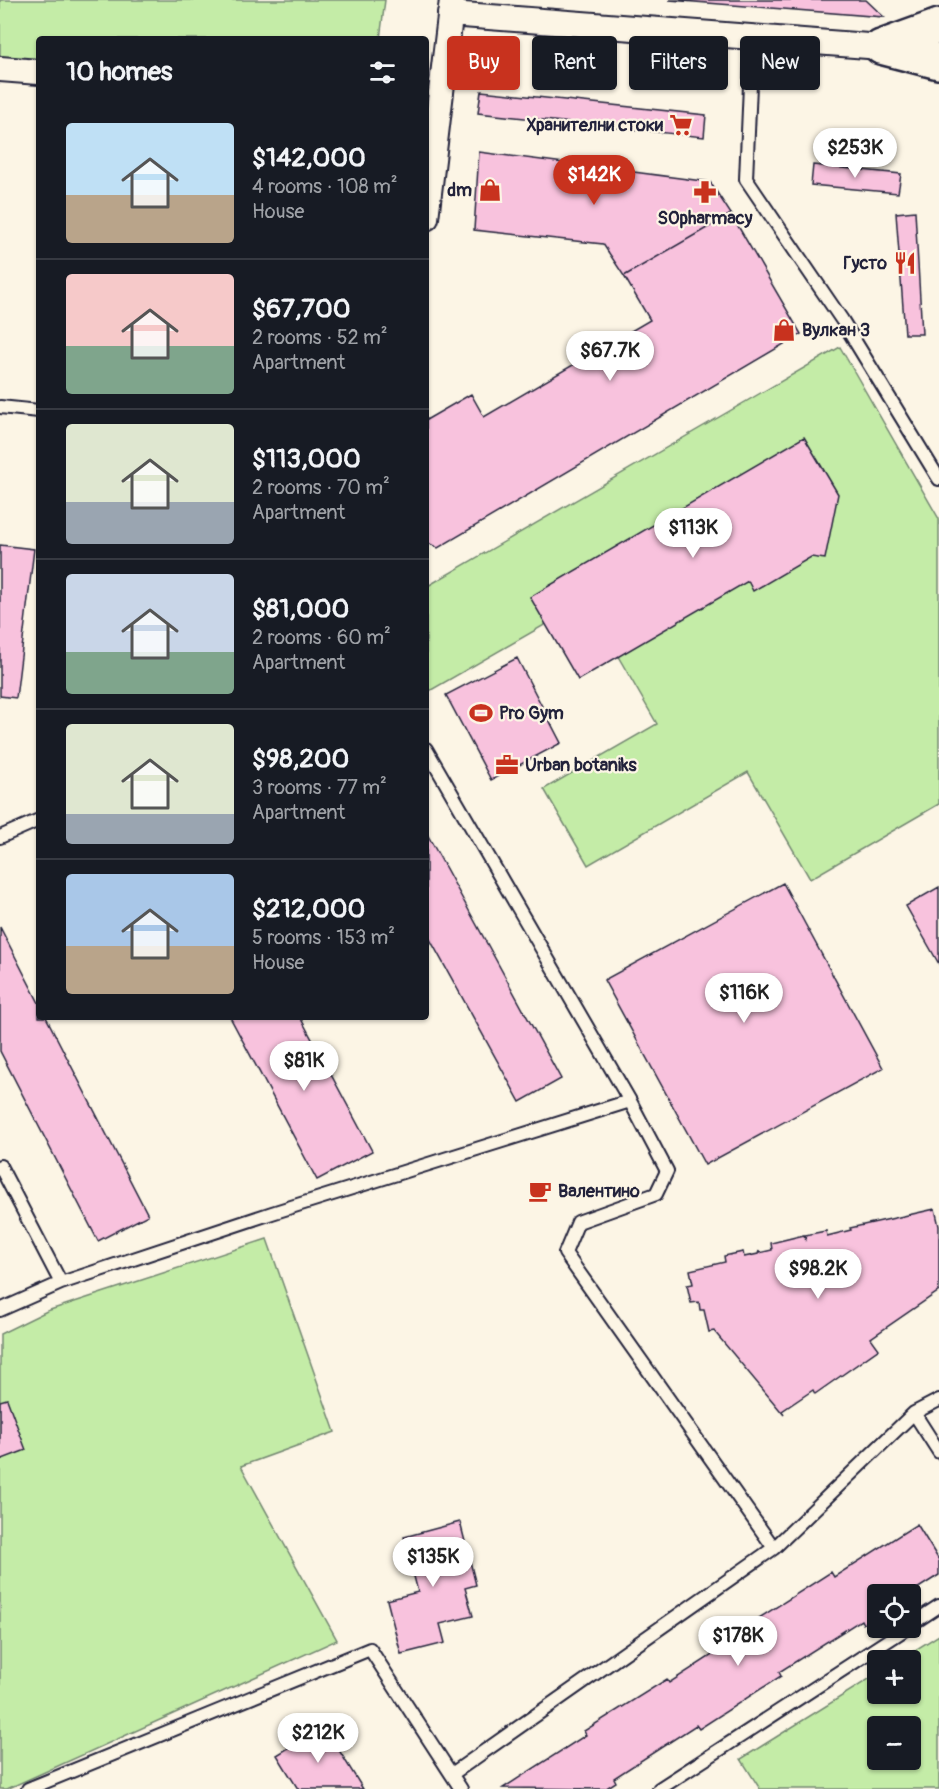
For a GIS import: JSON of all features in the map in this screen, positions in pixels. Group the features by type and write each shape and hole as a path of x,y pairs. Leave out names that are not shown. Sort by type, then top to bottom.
{"main road":[{"path":"881,47 939,26"},
{"path":"881,47 939,62"}],"street":[{"path":"429,164 432,110 451,7 740,37"},
{"path":"820,43 881,47"},
{"path":"0,69 36,72"}],"lane":[{"path":"750,90 746,179 842,320 939,479"},
{"path":"0,407 36,411"},
{"path":"429,754 630,1101 667,1171 656,1194 578,1222 565,1253 774,1548"},
{"path":"0,837 36,821"},
{"path":"0,1310 61,1283 272,1213 630,1101"},
{"path":"0,1166 61,1283"},
{"path":"452,1774 774,1548 914,1413 939,1400"},
{"path":"914,1413 939,1452"},
{"path":"921,1618 939,1606"},
{"path":"659,1789 892,1638"},
{"path":"28,1789 370,1649 461,1789"}],"green space":[{"path":"0,0 385,0 380,36 36,36 36,61 0,58"},
{"path":"840,347 939,519 939,804 810,879 748,772 588,865 544,789 657,724 586,601 429,691 429,585"},
{"path":"267,1239 335,1432 241,1466 337,1640 7,1789 0,1789 0,1334 47,1311"},
{"path":"939,1635 939,1789 760,1789 741,1759 867,1680 867,1704 921,1704 921,1650 915,1650"}],"building":[{"path":"669,0 866,0 884,17"},
{"path":"481,91 706,115 704,137 478,113"},
{"path":"479,152 710,182 731,214 624,276 603,244 474,230"},
{"path":"813,165 901,174 898,193 811,185"},
{"path":"915,211 922,334 905,334 896,213"},
{"path":"731,214 801,334 438,548 429,544 429,418 471,394 484,417 650,320 624,276"},
{"path":"804,437 838,494 825,559 811,557 753,591 748,581 578,680 530,597"},
{"path":"0,545 34,549 16,698 0,696"},
{"path":"517,658 561,743 491,780 446,695"},
{"path":"429,837 561,1079 520,1102 429,937"},
{"path":"783,883 883,1068 705,1165 604,980"},
{"path":"939,887 939,964 906,906"},
{"path":"0,927 36,997 36,1020 48,1020 148,1215 98,1241 0,1051"},
{"path":"232,1020 302,1020 372,1151 317,1180"},
{"path":"935,1209 939,1226 939,1291 871,1338 879,1349 815,1394 813,1390 782,1411 784,1415 714,1331 709,1332 704,1310 700,1310 699,1302 691,1303 687,1285 693,1284 690,1270 725,1262 724,1256 743,1252 744,1257 758,1254 759,1251 759,1253 772,1250 771,1243 804,1235 806,1241 805,1235 826,1231 827,1236 851,1230 850,1228"},
{"path":"7,1399 26,1450 0,1460 0,1401"},
{"path":"460,1522 476,1585 465,1588 473,1616 440,1624 445,1643 401,1654 387,1600 418,1592 404,1537"},
{"path":"917,1524 939,1560 939,1575 921,1586 921,1584 867,1584 867,1621 863,1624 861,1620 779,1672 781,1676 699,1729 696,1725 614,1778 616,1782 605,1789 503,1788 586,1735 584,1731 667,1679 669,1683 751,1630 748,1625 831,1572 834,1577"},
{"path":"324,1726 363,1789 298,1789 277,1755"}],"place":[{"name":"Хранителни стоки","path":"681,125"},
{"name":"dm","path":"490,190"},
{"name":"SOpharmacy","path":"705,192"},
{"name":"Густо","path":"905,263"},
{"name":"Вулкан 3","path":"784,330"},
{"name":"Pro Gym","path":"481,713"},
{"name":"Urban botaniks","path":"507,765"},
{"name":"Валентино","path":"540,1191"}]}
